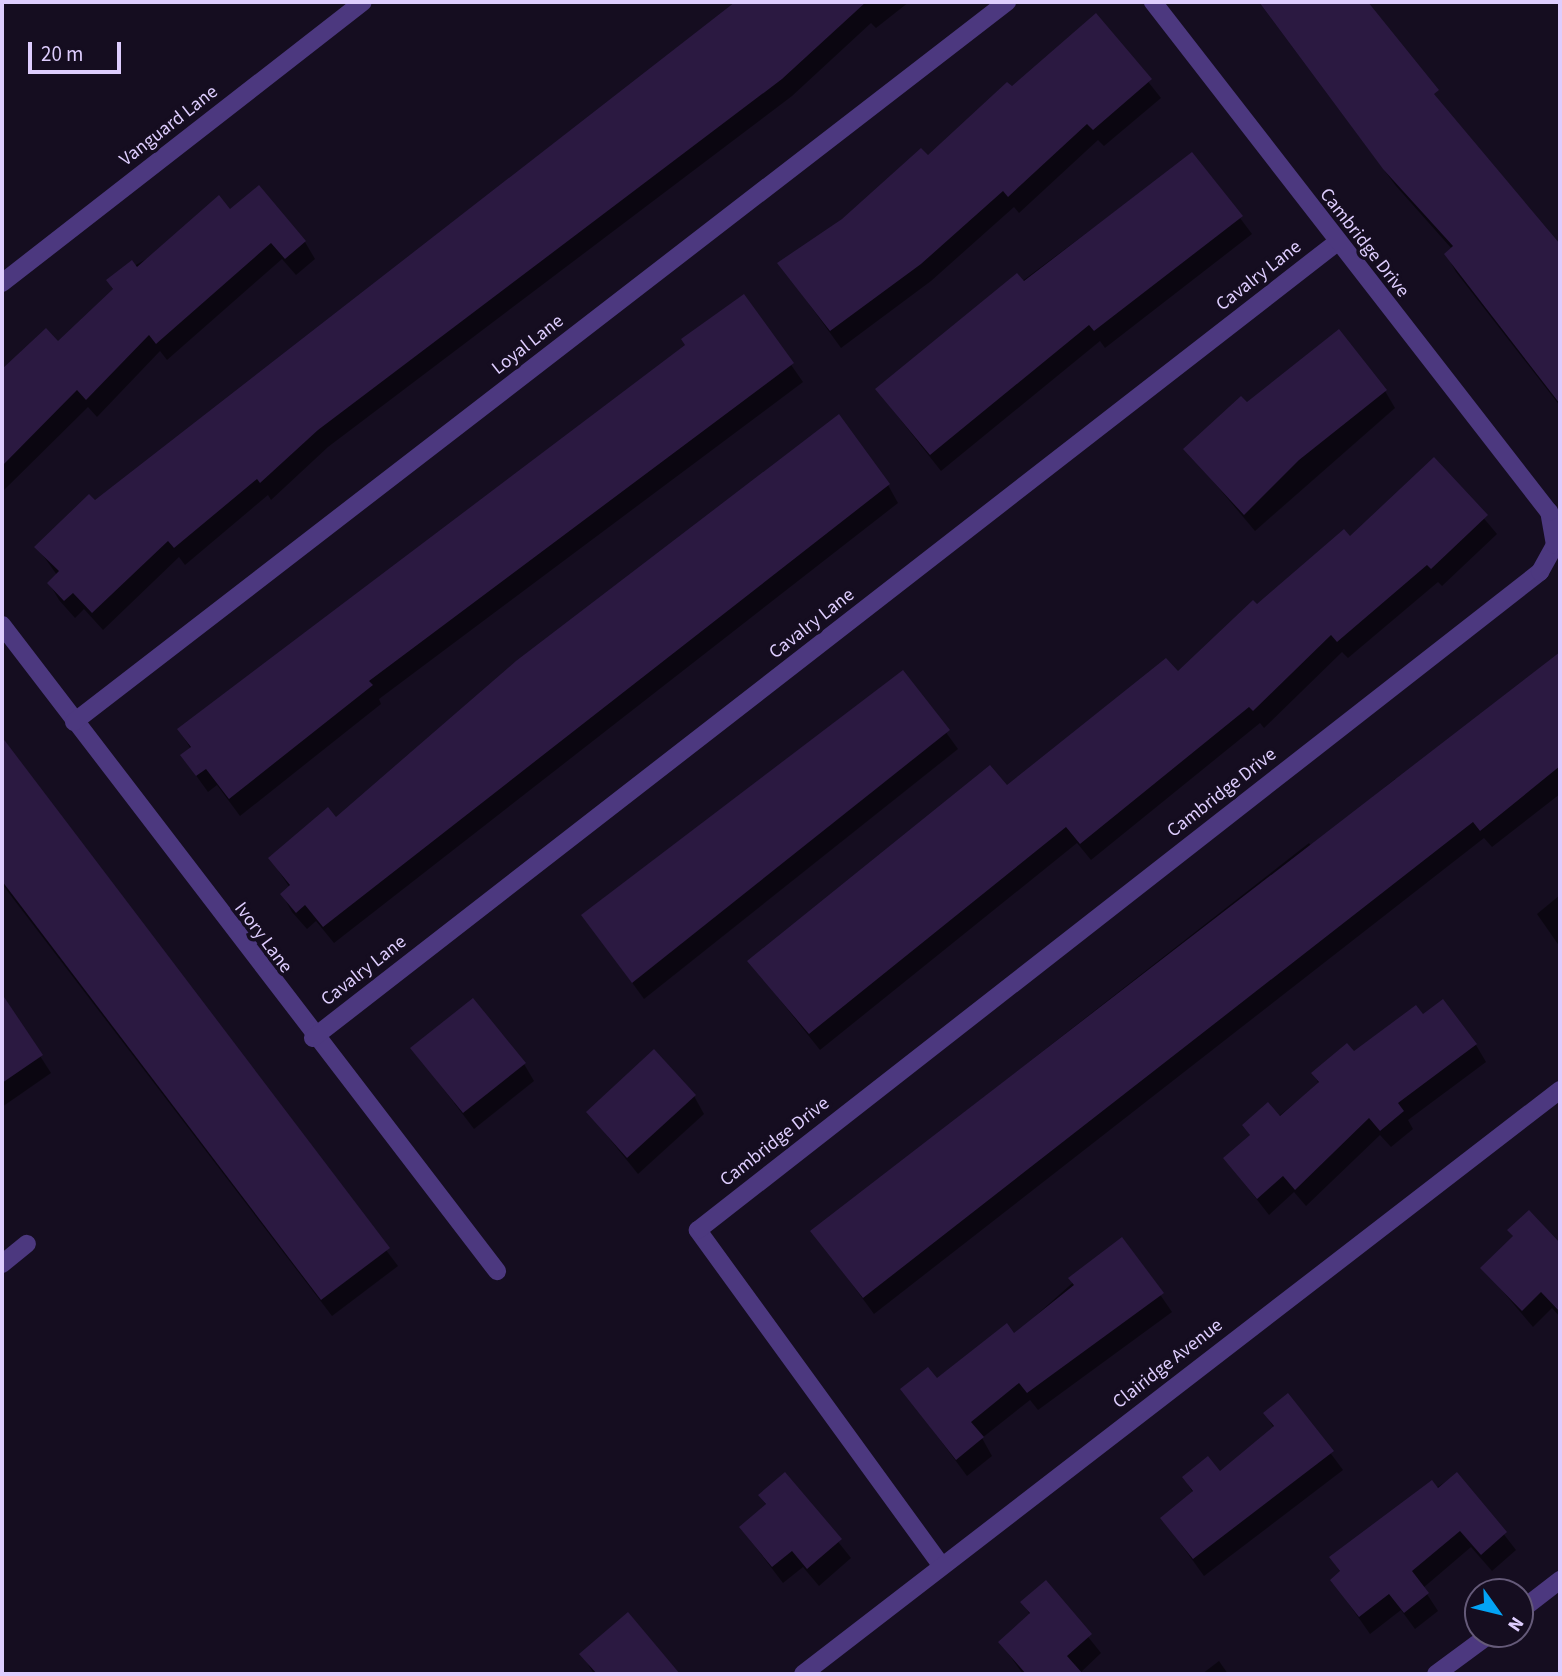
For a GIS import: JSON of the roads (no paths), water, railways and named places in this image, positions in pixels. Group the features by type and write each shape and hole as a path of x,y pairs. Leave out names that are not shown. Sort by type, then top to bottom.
{"street":[{"name":"Vanguard Lane","path":"2,283 363,2"},
{"name":"Loyal Lane","path":"75,722 1007,2"},
{"name":"Cambridge Drive","path":"942,1565 698,1230 1540,572 1555,545 1549,512 1336,243 1153,2"},
{"name":"Cavalry Lane","path":"313,1038 1336,243"},
{"name":"Ivory Lane","path":"2,625 313,1038 497,1271"},
{"name":"Clairidge Avenue","path":"803,1674 1560,1090"},
{"path":"2,1264 27,1244"},
{"path":"1534,1600 1560,1580"},
{"path":"1436,1674 1471,1648"}]}
